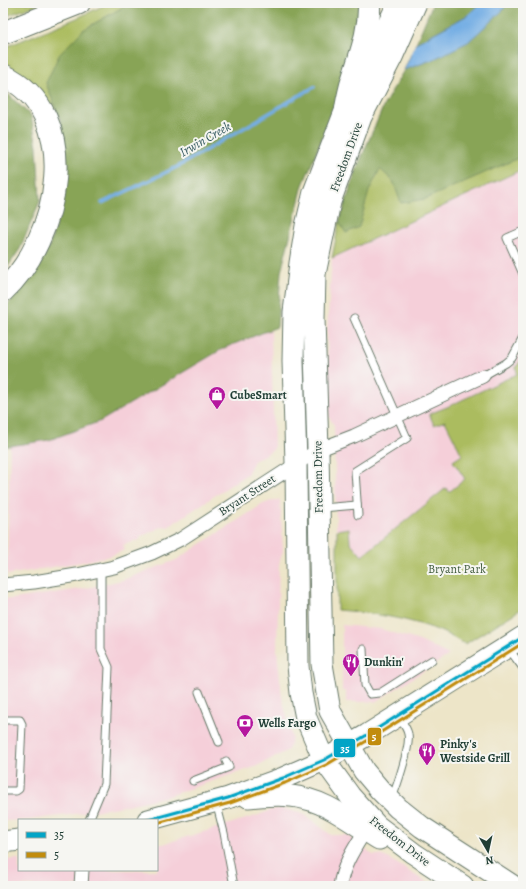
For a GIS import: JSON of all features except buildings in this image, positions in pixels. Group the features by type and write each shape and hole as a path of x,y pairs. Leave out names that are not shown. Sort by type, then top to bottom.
{"highway":[{"path":"3,33 79,3"},
{"path":"346,109 351,86 367,35 369,3"},
{"path":"3,75 26,89 42,110 50,126 55,159 53,195 42,235 24,267 3,291"}],"main road":[{"name":"Freedom Drive","path":"398,3 377,49 346,109 314,192 306,226 300,263 294,312 293,361 296,463 298,666 301,694 306,718 324,760 350,796 377,826 413,853 463,886"},
{"name":"Freedom Drive","path":"416,3 392,57 361,117 330,202 315,274 314,319 322,664 325,689 330,711 364,770 380,790 422,827 513,886"},
{"path":"152,819 222,800 283,778 324,760 398,716 515,642"},
{"path":"222,800 290,795 312,799 344,815 365,831 384,842 413,853"},
{"path":"3,842 18,840"}],"street":[{"name":"Bryant Street","path":"3,585 34,582 101,570 152,554 181,539 318,450 397,416 483,376"},
{"path":"340,886 342,874 349,856 365,831"},
{"path":"81,886 82,871"}],"lane":[{"path":"523,231 507,238 523,274"},
{"path":"354,318 407,438 355,471 358,515"},
{"path":"483,376 512,358 523,338"},
{"path":"319,508 357,506"},
{"path":"89,819 104,784 109,667 101,649 101,570"},
{"path":"515,642 523,668"},
{"path":"363,649 365,686 370,694 380,694 432,660"},
{"path":"199,692 219,742"},
{"path":"391,801 400,778 408,746 408,734 398,716"},
{"path":"3,720 20,720 22,724 20,789 16,791 3,791"},
{"path":"193,781 229,767 226,760"},
{"path":"222,800 222,827 234,886"}],"shaded area":[{"path":"523,169 523,357 516,367 517,374 443,409 462,455 453,462 465,479 363,561 337,572 334,425 329,417 327,332 332,258"},
{"path":"271,330 274,449 254,461 247,474 168,527 164,526 142,536 139,540 123,545 125,550 110,556 82,562 7,575 10,446 49,440 101,421 224,348"},
{"path":"274,500 280,500 283,551 279,564 277,650 282,697 292,738 287,751 255,767 168,796 118,807 68,815 3,821 3,599 14,599 87,588 123,580 176,560 263,504"},
{"path":"342,625 381,629 420,641 449,655 375,702 346,702 346,691 342,691"},
{"path":"280,808 305,815 331,835 347,835 373,855 380,855 390,859 432,886 3,886 3,860 18,859 18,871 158,871 158,844 163,844"}],"green space":[{"path":"3,3 43,3 3,17"},
{"path":"109,3 130,3 83,30 46,83 60,119 37,89 3,67 3,48 77,18"},
{"path":"130,3 360,3 360,32 345,83 303,185 281,272 277,327 224,348 101,421 49,440 3,447 3,307 10,302 49,247 63,201 67,160 60,119 46,83 59,55 83,30"},
{"path":"433,3 481,3 468,15 416,43"},
{"path":"508,3 523,3 523,156 425,199 401,203 393,181 380,169 369,191 359,227 346,233 339,222 359,163 385,103 404,70 434,59 502,11"},
{"path":"523,19 523,169 332,258 339,222 359,163 385,103 487,47"},
{"path":"3,92 7,93 31,116 37,146 40,201 20,249 3,274"},
{"name":"Bryant Park","path":"523,357 523,608 465,644 428,626 402,619 337,610 337,530 349,528 350,542 362,556 446,488 449,492 465,479 453,461 462,455 445,421 434,425 429,414 517,374 516,367"}],"water":[{"path":"481,3 508,3 502,11 468,42 434,59 404,70 416,43 468,15"}],"waterway":[{"name":"Irwin Creek","path":"102,203 177,167 314,87"}],"transit line":[{"name":"35","path":"152,819 228,798 283,778 324,760 367,735 523,637"},
{"name":"5","path":"158,823 230,803 285,783 326,765 523,643"}],"place":[{"name":"CubeSmart","path":"217,410"},
{"name":"Dunkin'","path":"351,677"},
{"name":"Wells Fargo","path":"245,738"},
{"name":"Pinky's Westside Grill","path":"427,766"}]}
